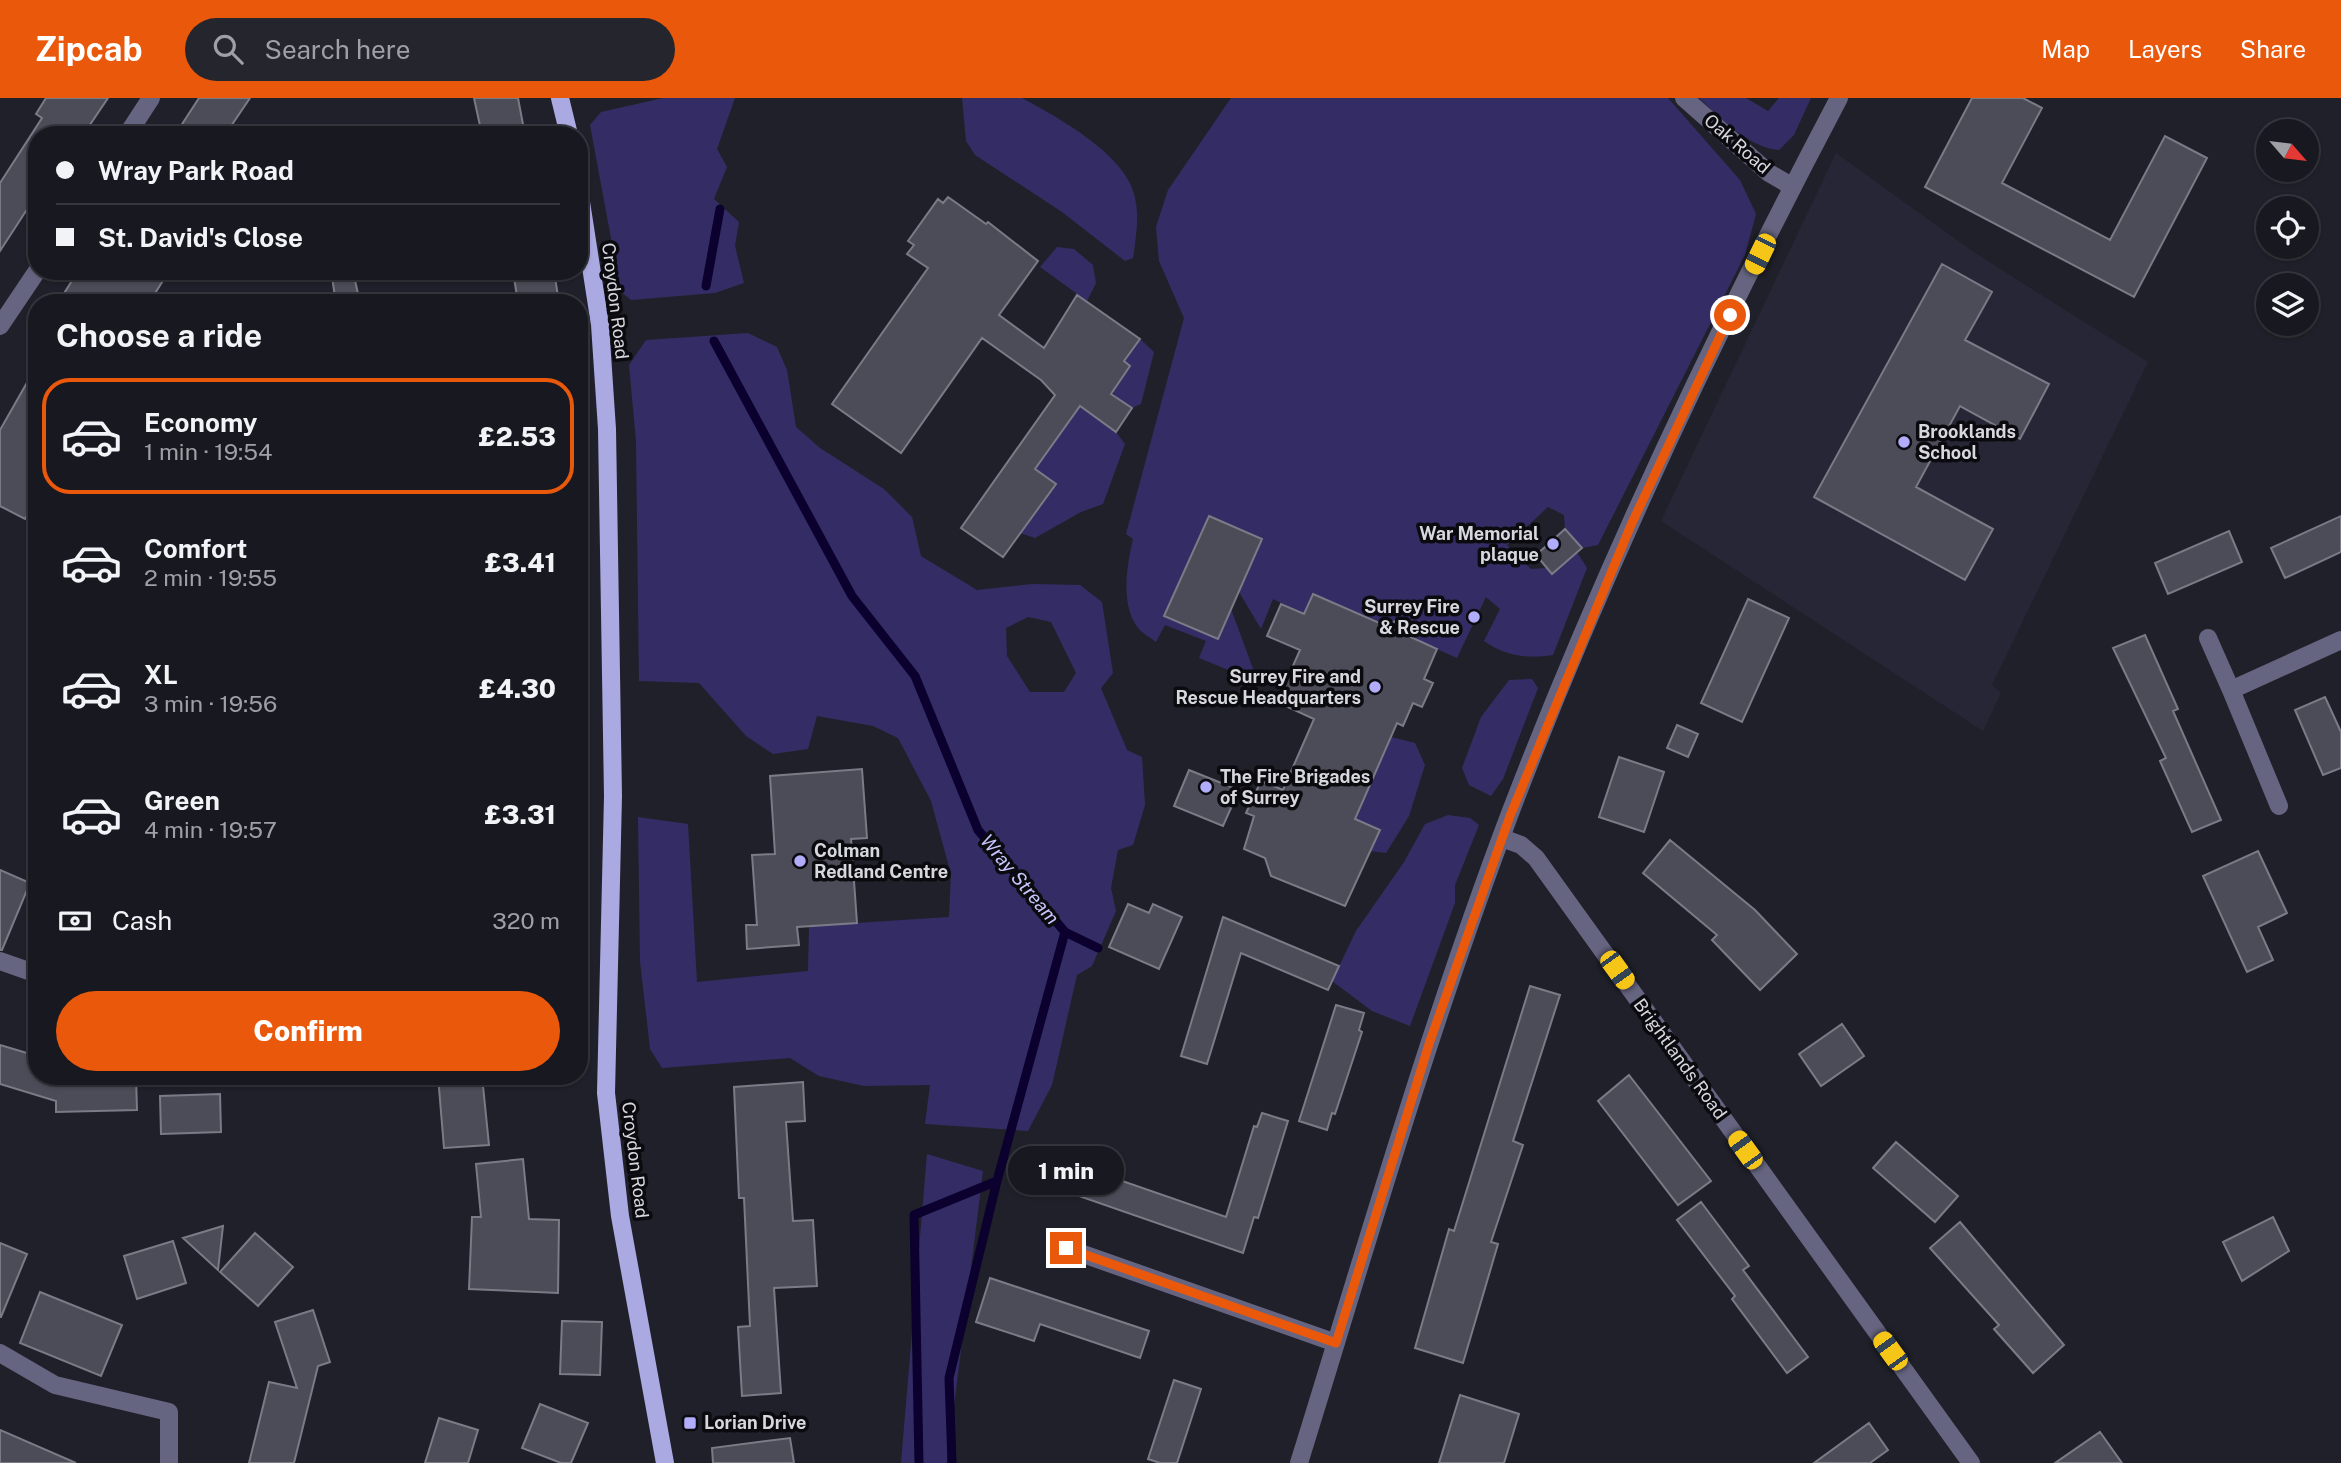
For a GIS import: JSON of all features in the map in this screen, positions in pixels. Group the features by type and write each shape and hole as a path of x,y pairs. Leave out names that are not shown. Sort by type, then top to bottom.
{"main road":[{"path":"560,98 567,126"},
{"name":"Croydon Road","path":"588,247 600,325 607,429 613,796 606,1093 620,1216 665,1463"}],"street":[{"path":"133,126 152,98"},
{"name":"Oak Road","path":"1684,98 1769,173 1793,187"},
{"path":"1299,1463 1430,1041 1502,838 1631,525 1793,187 1839,98"},
{"path":"0,326 31,280"},
{"path":"2208,638 2279,806"},
{"path":"2231,690 2341,640"},
{"name":"Brightlands Road","path":"1502,838 1521,845 1536,858 1971,1463"},
{"path":"0,961 28,971"},
{"path":"1066,1248 1336,1343"},
{"path":"0,1353 55,1385 169,1412 169,1463"}],"shaded area":[{"path":"663,98 735,98 717,149 727,167 714,199 739,222 735,246 744,283 715,293 631,300 621,292 590,125 601,112"},
{"path":"962,98 1022,98 1069,125 1103,150 1128,179 1134,194 1137,218 1133,258 1125,261 1062,212 975,155 966,141"},
{"path":"1231,98 1668,98 1740,180 1756,214 1745,255 1598,545 1582,548 1565,529 1564,515 1548,507 1507,545 1531,569 1546,568 1552,574 1577,552 1587,568 1553,655 1517,655 1484,641 1500,609 1486,597 1457,658 1313,594 1304,614 1273,599 1261,629 1239,592 1262,539 1209,516 1165,616 1218,639 1231,609 1258,682 1199,658 1206,641 1165,625 1156,642 1140,630 1132,619 1126,585 1133,539 1126,534 1184,318 1159,261 1156,227 1168,190"},
{"path":"1699,98 1746,98 1768,111 1779,98 1811,98 1794,135 1779,150 1746,138"},
{"name":"Brooklands School","path":"1836,153 1975,253 2148,362 1992,685 2001,693 1983,731 1661,521"},
{"path":"1057,247 1074,249 1093,265 1096,283 1087,301 1040,267"},
{"path":"748,333 777,347 787,370 796,427 820,448 884,489 912,517 921,556 977,590 1032,584 1080,585 1102,602 1113,673 1101,688 1127,750 1142,757 1145,805 1133,845 1118,850 1111,888 1116,911 1092,966 1077,975 1052,1085 1028,1131 925,1124 930,1085 864,1086 819,1076 790,1058 662,1068 650,1049 640,961 638,817 688,824 697,982 808,971 809,926 949,917 951,874 931,801 898,738 873,726 817,716 808,749 773,754 746,736 699,683 639,681 636,441 629,365 646,340","holes":["1028,617 1051,622 1076,673 1064,692 1030,692 1007,656 1006,628"]},
{"path":"1140,339 1154,352 1141,404 1132,408 1115,396 1107,382 1121,379 1130,366 1124,361"},
{"path":"1057,391 1116,432 1125,444 1103,504 1081,512 1035,538 1020,533 1055,484 1035,469 1070,421 1048,405"},
{"path":"1532,679 1538,688 1503,779 1491,796 1469,785 1462,768 1481,717 1509,680"},
{"path":"1383,735 1415,743 1425,765 1409,816 1386,853 1370,851 1355,819 1385,750"},
{"path":"1448,815 1470,818 1479,825 1455,885 1455,903 1410,1026 1372,1011 1332,981 1356,931 1404,862 1425,824"},
{"path":"927,1154 983,1171 947,1463 901,1463"}],"building":[{"path":"46,98 108,98 89,126 37,126 42,118 36,114"},
{"path":"199,98 250,98 231,126 181,126"},
{"path":"474,98 518,98 523,126 480,126"},
{"path":"1972,98 2023,98 2042,108 2002,183 2110,240 2165,136 2207,158 2134,297 1925,187"},
{"path":"28,140 28,208 0,251 0,183"},
{"path":"948,197 986,224 988,222 1038,261 999,315 1044,348 1077,295 1140,339 1124,361 1130,366 1111,394 1132,408 1116,432 1080,406 1035,469 1056,484 1003,557 961,528 1055,395 1041,380 982,338 901,453 832,404 928,268 907,254 914,245 908,241 938,199 943,203"},
{"path":"1942,264 1992,292 1965,340 2049,384 2020,439 1960,406 1916,487 1993,529 1965,580 1814,497"},
{"path":"72,280 163,280 155,294 64,294"},
{"path":"332,280 355,280 358,294 335,294"},
{"path":"514,280 555,280 558,294 517,294"},
{"path":"28,381 28,514 25,519 0,506 0,430"},
{"path":"1209,516 1262,539 1218,639 1164,616"},
{"path":"2341,516 2341,552 2285,578 2271,548"},
{"path":"1565,529 1582,548 1552,574 1536,555"},
{"path":"2229,531 2242,562 2168,594 2155,563"},
{"path":"1313,594 1386,626 1399,619 1402,633 1437,649 1424,679 1433,683 1422,707 1413,703 1403,726 1397,723 1355,819 1380,830 1345,906 1271,876 1265,858 1244,849 1254,816 1246,813 1261,781 1283,790 1314,719 1277,702 1300,650 1267,636 1281,604 1304,614"},
{"path":"1748,599 1789,618 1742,722 1701,703"},
{"path":"2145,635 2178,709 2173,711 2221,820 2192,832 2160,761 2166,758 2113,648"},
{"path":"2325,697 2341,732 2341,768 2323,775 2295,710"},
{"path":"1677,725 1698,734 1688,757 1667,748"},
{"path":"1619,757 1664,772 1644,832 1599,817"},
{"name":"Colman Redland Centre","path":"862,769 867,838 851,839 857,923 797,927 799,945 747,949 746,925 757,925 752,855 775,854 770,776"},
{"path":"1189,770 1239,790 1223,826 1174,806"},
{"path":"1670,840 1755,910 1797,954 1760,990 1712,940 1717,935 1643,873"},
{"path":"2258,851 2287,913 2258,927 2273,960 2247,972 2203,876"},
{"path":"0,870 28,882 28,888 0,950"},
{"path":"1128,904 1149,913 1153,904 1182,917 1159,969 1109,947"},
{"path":"1223,917 1339,966 1328,990 1241,953 1207,1064 1181,1056"},
{"path":"1530,986 1560,995 1513,1141 1523,1145 1491,1242 1498,1244 1463,1363 1415,1348 1449,1229 1454,1231"},
{"path":"1336,1005 1364,1013 1359,1030 1362,1032 1335,1114 1332,1113 1327,1130 1299,1121"},
{"path":"1842,1024 1864,1056 1821,1086 1799,1054"},
{"path":"0,1045 28,1053 28,1085 136,1085 137,1110 56,1112 56,1101 0,1084"},
{"path":"1629,1075 1711,1181 1678,1205 1598,1101"},
{"path":"803,1082 805,1121 786,1122 793,1221 813,1220 817,1286 774,1288 781,1393 742,1396 738,1327 750,1326 744,1198 739,1198 734,1087"},
{"path":"439,1085 483,1085 489,1145 444,1148"},
{"path":"220,1094 221,1132 161,1134 160,1096"},
{"path":"1262,1113 1288,1121 1258,1218 1254,1217 1243,1253 1027,1178 1036,1151 1226,1217 1254,1126 1257,1127"},
{"path":"1896,1142 1958,1196 1935,1222 1873,1168"},
{"path":"523,1159 529,1219 559,1220 558,1293 469,1289 472,1217 481,1217 476,1164"},
{"path":"1701,1202 1749,1266 1743,1270 1808,1357 1787,1373 1732,1299 1735,1296 1677,1220"},
{"path":"2273,1217 2289,1251 2242,1281 2223,1242"},
{"path":"1960,1222 2064,1345 2033,1373 1994,1329 1999,1325 1930,1248"},
{"path":"223,1226 218,1270 183,1238"},
{"path":"255,1233 293,1267 258,1306 220,1272"},
{"path":"173,1241 186,1283 137,1299 124,1256"},
{"path":"0,1243 27,1254 1,1317 0,1317"},
{"path":"990,1278 1149,1331 1140,1358 1040,1324 1034,1341 976,1322"},
{"path":"40,1292 122,1325 101,1376 20,1343"},
{"path":"313,1310 330,1362 318,1366 294,1463 249,1463 269,1382 297,1388 275,1322"},
{"path":"562,1321 602,1322 600,1375 560,1374"},
{"path":"1174,1380 1201,1389 1177,1463 1160,1463 1148,1459"},
{"path":"1460,1395 1519,1414 1504,1463 1439,1463"},
{"path":"540,1404 588,1423 571,1463 561,1463 522,1448"},
{"path":"439,1418 478,1430 468,1463 425,1463"},
{"path":"1869,1423 1888,1450 1870,1463 1814,1463"},
{"path":"0,1430 76,1463 0,1463"},
{"path":"2100,1432 2122,1463 2055,1463"},
{"path":"790,1438 794,1463 713,1463 712,1448"}],"waterway":[{"name":"Wray Stream","path":"706,286 720,209"},
{"name":"Wray Stream","path":"714,341 852,596 915,676 978,830 1065,932 1098,948"},
{"path":"952,1463 949,1378 997,1181 1065,932"},
{"name":"Wray Stream","path":"919,1463 914,1215 997,1181"}],"place":[{"name":"Brooklands School","path":"1904,442"},
{"name":"War Memorial plaque","path":"1553,544"},
{"name":"Surrey Fire & Rescue","path":"1474,617"},
{"name":"Surrey Fire and Rescue Headquarters","path":"1375,687"},
{"name":"The Fire Brigades of Surrey","path":"1206,787"},
{"name":"Colman Redland Centre","path":"800,861"},
{"name":"Lorian Drive","path":"690,1423"}],"route":[{"path":"1066,1248 1336,1343 1430,1041 1510,816 1631,525 1730,315"}]}
